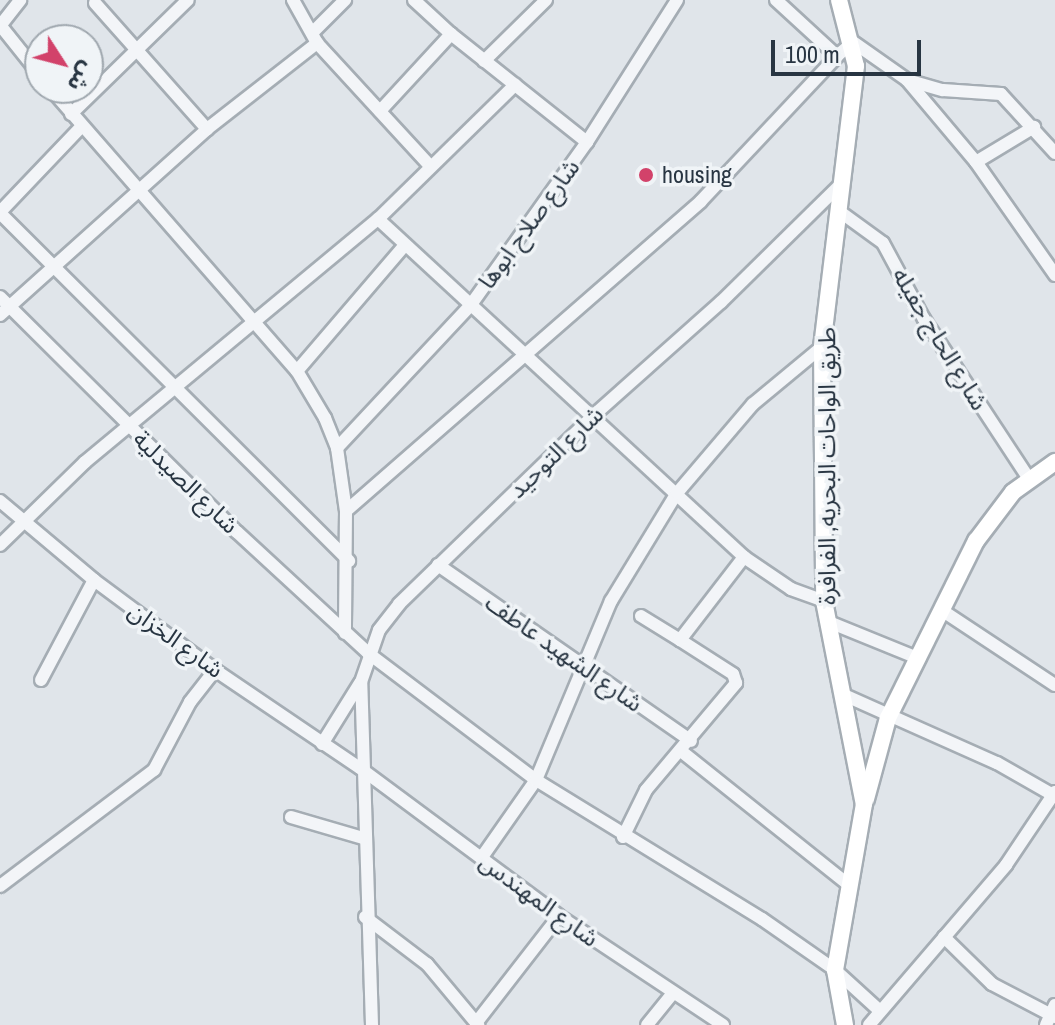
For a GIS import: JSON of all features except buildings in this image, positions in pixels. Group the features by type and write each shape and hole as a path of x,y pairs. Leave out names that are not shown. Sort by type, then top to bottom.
{"main road":[{"name":"طريق الواحات البحريه, الفرافرة","path":"839,0 853,42 856,66 822,347 824,601 864,804 835,970 845,1025"},
{"path":"864,804 888,718 915,657 943,611 986,523 1029,479 1055,462"}],"street":[{"path":"20,0 0,25 24,55"},
{"path":"71,114 188,0"},
{"path":"293,0 315,38 431,167"},
{"path":"3,306 53,268 207,129 315,38 345,0"},
{"path":"414,0 451,34 587,142"},
{"path":"484,61 546,0"},
{"name":"شارع صلاح ابوها","path":"337,448 470,306 587,142 677,0"},
{"path":"776,0 837,56"},
{"path":"95,1 207,129"},
{"path":"380,111 451,34"},
{"path":"346,511 525,357 727,176 853,42 907,80 976,162 1055,275"},
{"path":"907,80 943,90 1001,94 1055,153"},
{"path":"0,545 64,482 131,428 253,320 378,219 515,85"},
{"path":"63,104 297,371 337,448 349,561 345,633"},
{"path":"81,127 0,212 349,561"},
{"path":"976,162 1034,127"},
{"name":"شارع التوحيد","path":"372,1025 360,768 361,682 368,653 399,604 438,565 594,415 721,302 841,184"},
{"name":"شارع الحاج جفيله","path":"839,211 883,243 924,319 1029,479"},
{"path":"378,219 525,357 594,415 744,557 791,589 824,601"},
{"path":"297,371 405,245"},
{"name":"شارع الصيدلية","path":"3,306 368,653 536,780 623,837 737,904 835,970 879,1010"},
{"path":"482,857 536,780 611,601 677,493 753,404 822,347"},
{"name":"شارع الخزان","path":"0,501 94,580 215,670 360,768"},
{"path":"680,640 744,557"},
{"name":"شارع الشهيد عاطف","path":"438,565 691,741"},
{"path":"41,680 94,580"},
{"path":"943,611 1055,685"},
{"path":"623,837 637,803 738,680 641,616"},
{"path":"829,622 915,657"},
{"path":"0,886 154,770 190,702 215,670"},
{"path":"322,744 361,682"},
{"path":"844,695 888,718 997,763 1054,794 1006,865 869,1025"},
{"path":"681,751 849,885"},
{"name":"شارع المهندس","path":"360,768 559,916 672,994 723,1025"},
{"path":"291,817 363,838"},
{"path":"365,917 427,964 477,1024 559,916"},
{"path":"944,937 992,984 1051,1015"},
{"path":"647,1025 672,994"}],"place":[{"name":"housing","path":"646,175"}]}
